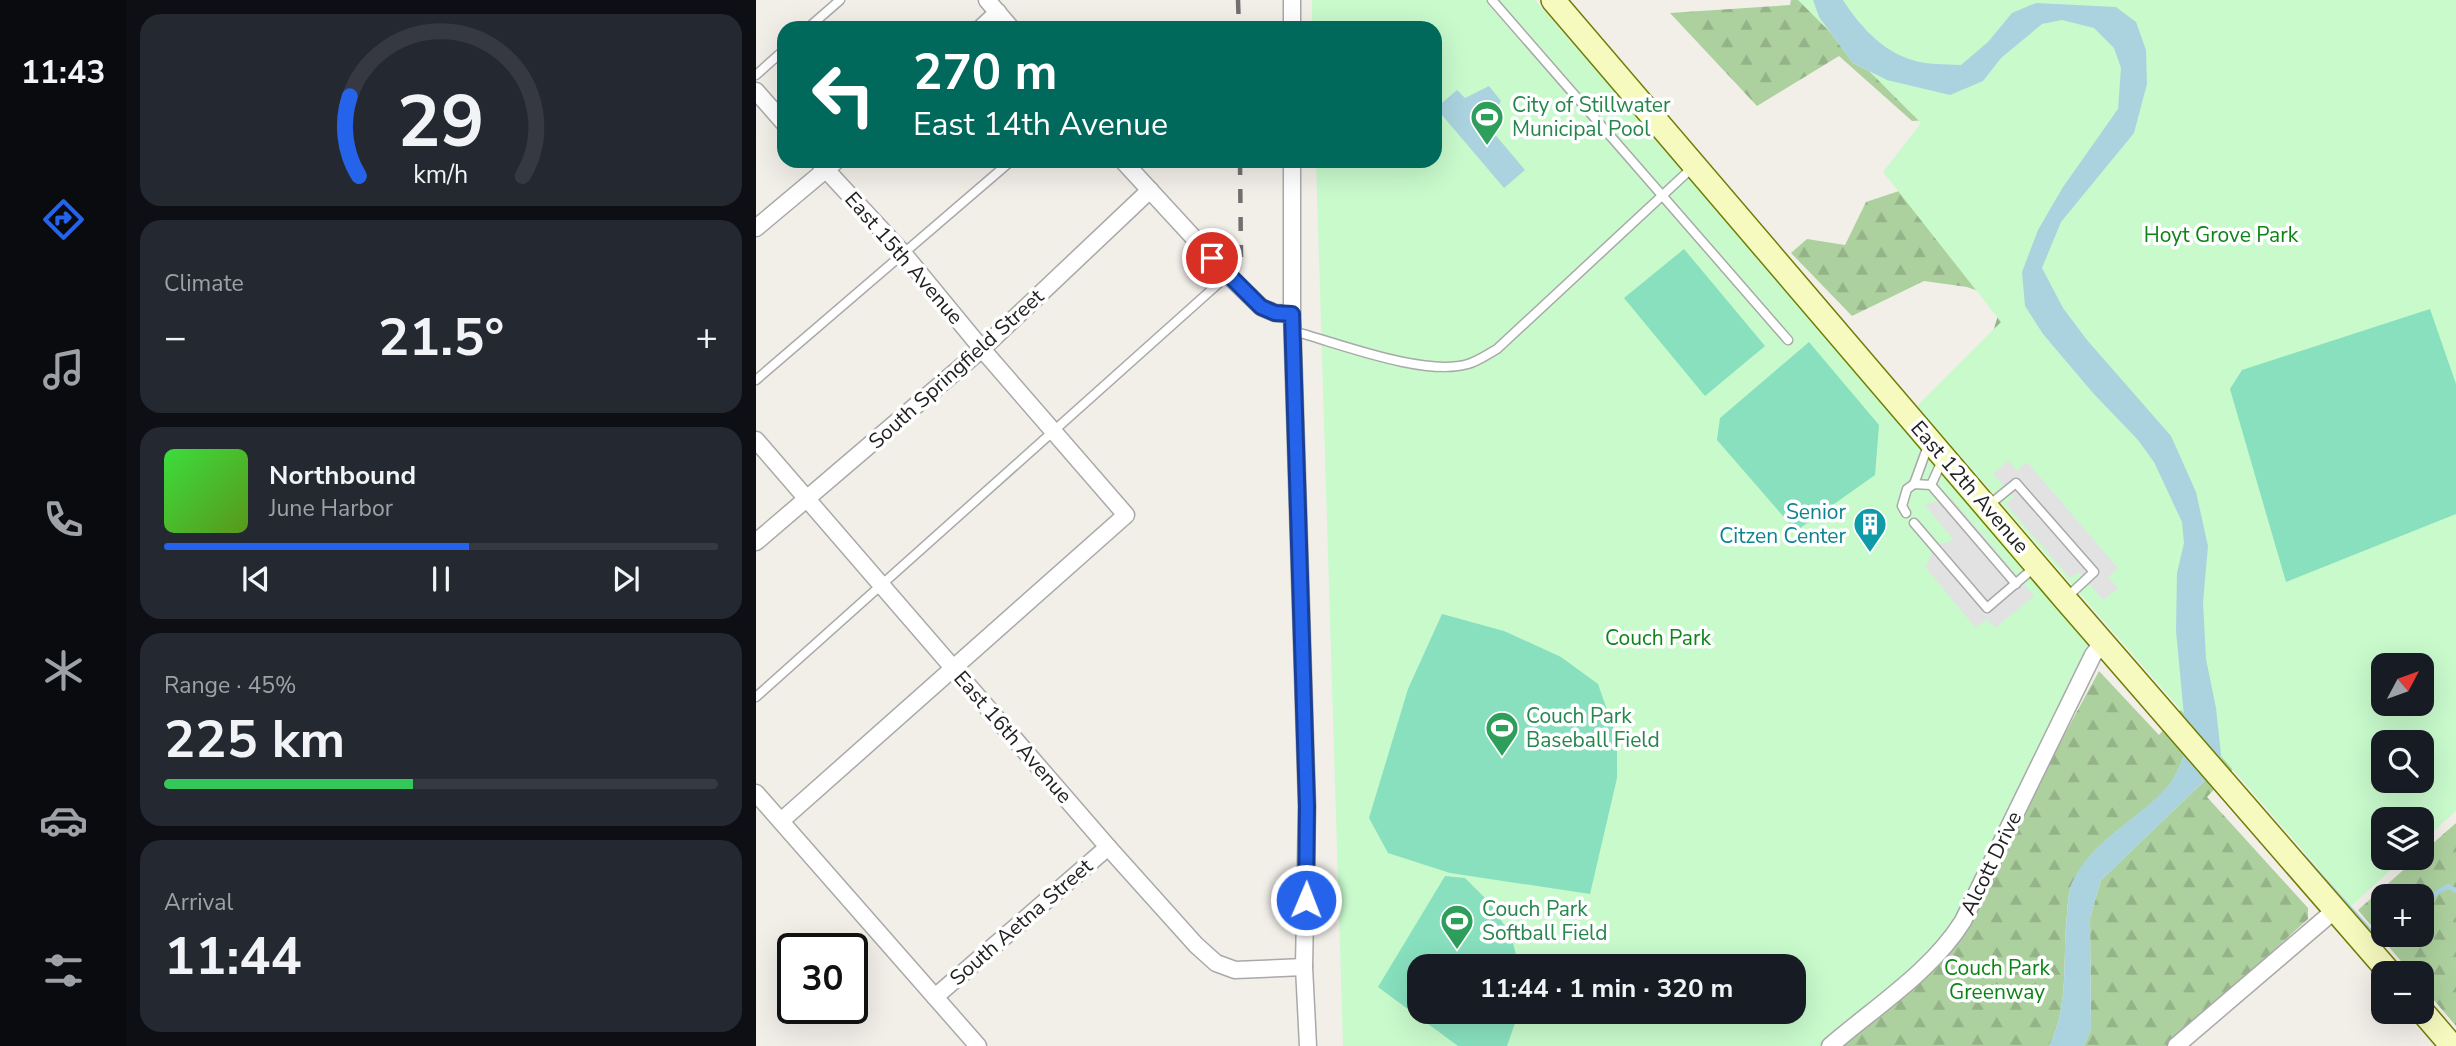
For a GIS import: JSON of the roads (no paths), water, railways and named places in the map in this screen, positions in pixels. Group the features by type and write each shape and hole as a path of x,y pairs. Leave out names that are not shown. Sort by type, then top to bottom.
{"street":[{"path":"1292,0 1292,21"},
{"name":"East 12th Avenue","path":"1553,0 2065,599 2380,961"},
{"path":"993,6 1005,21"},
{"path":"756,91 777,115"},
{"path":"756,228 822,168"},
{"name":"East 15th Avenue","path":"829,168 1126,515 954,669"},
{"path":"1130,168 1261,307 1275,313 1292,314"},
{"path":"1292,168 1292,314 1307,806 1304,967 1308,1046"},
{"name":"South Springfield Street","path":"756,542 982,349 1150,190"},
{"name":"East 16th Avenue","path":"756,440 1196,945 1216,963 1235,970 1304,967"},
{"name":"Alcott Drive","path":"1830,1046 1933,960 1949,943 1963,921 2093,655 2103,642"},
{"path":"781,821 954,669"},
{"path":"756,793 978,1046"},
{"name":"South Aetna Street","path":"935,997 1108,847"},
{"path":"2176,1046 2335,909"},
{"path":"2433,1024 2452,1046"}],"lane":[{"path":"816,21 840,0"},
{"path":"1492,0 1788,340"},
{"path":"756,75 777,56"},
{"path":"1293,331 1436,367 1468,364 1497,349 1695,166"},
{"path":"756,380 1003,168"},
{"path":"756,697 1228,275"},
{"path":"1906,513 1902,498 1937,448"},
{"path":"1931,485 1937,448"},
{"path":"1986,507 2016,482 2094,572 2065,599"},
{"path":"1914,484 1931,485 2016,584"},
{"path":"1914,523 1987,608 2037,565"}],"water":[{"path":"1813,0 1843,0 1856,19 1881,44 1901,56 1923,63 1961,65 1988,42 2012,13 2036,3 2116,7 2136,22 2146,50 2147,84 2134,133 2061,222 2042,268 2063,308 2087,340 2171,436 2196,492 2208,546 2203,602 2206,659 2216,708 2222,764 2101,880 2090,918 2091,1029 2084,1046 2049,1046 2056,1030 2063,998 2068,899 2071,887 2090,855 2169,785 2187,747 2176,631 2177,573 2184,543 2182,522 2154,462 2138,440 2093,393 2043,334 2025,306 2022,272 2038,230 2063,187 2118,109 2121,68 2114,48 2094,28 2062,20 2042,24 2001,58 1983,81 1950,95 1887,80 1853,63 1819,17"},
{"name":"City of Stillwater Municipal Pool","path":"1489,86 1501,101 1487,125 1525,170 1504,188 1442,115 1442,103 1457,90 1465,98"}],"waterway":[{"path":"2303,856 2371,932"},
{"path":"2434,895 2448,886 2456,891"}],"railway":[{"path":"1238,0 1239,21"},
{"path":"1240,168 1241,257"}],"place":[{"name":"City of Stillwater Municipal Pool","path":"1487,147"},
{"name":"Senior Citzen Center","path":"1870,554"},
{"name":"Couch Park Baseball Field","path":"1502,758"},
{"name":"Couch Park Softball Field","path":"1457,951"}],"park label":[{"name":"Hoyt Grove Park","path":"2221,235"},
{"name":"Couch Park","path":"1658,638"},
{"name":"Couch Park Greenway","path":"1997,980"}]}
